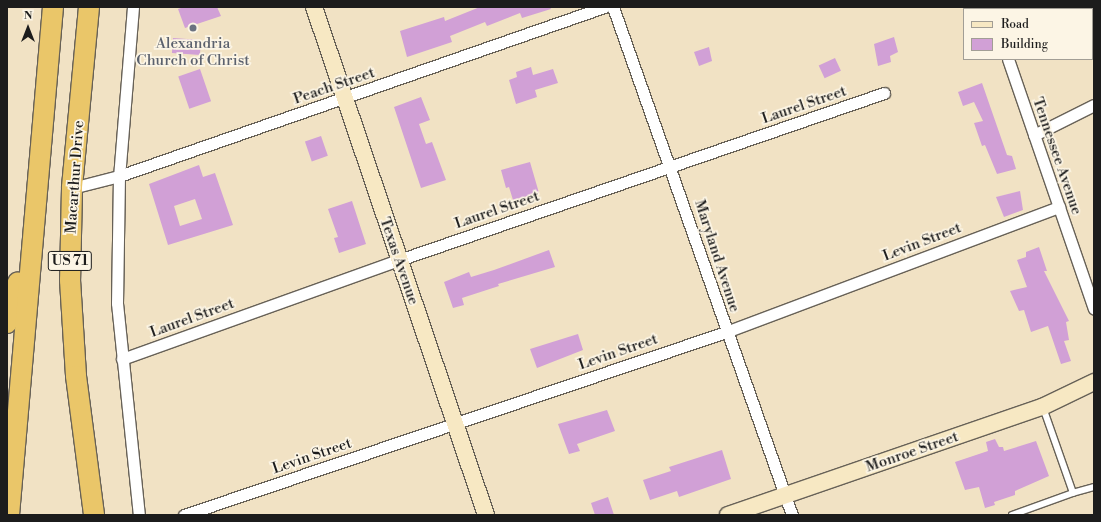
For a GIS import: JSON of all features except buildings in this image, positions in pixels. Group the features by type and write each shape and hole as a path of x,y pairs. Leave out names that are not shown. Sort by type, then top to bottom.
{"highway":[{"name":"US 71","path":"9,515 53,7"},
{"name":"Macarthur Drive","path":"89,7 72,188 70,280 76,376 94,515"},
{"path":"7,323 17,287 40,152"}],"street":[{"path":"133,7 119,176 117,303 139,515"},
{"name":"Texas Avenue","path":"314,7 343,99 486,515"},
{"name":"Peach Street","path":"72,188 119,176 604,7"},
{"name":"Maryland Avenue","path":"613,7 671,166 726,332 792,515"},
{"name":"Tennessee Avenue","path":"1008,60 1094,308"},
{"name":"Laurel Street","path":"122,359 399,260 884,93"},
{"path":"1034,135 1094,105"},
{"name":"Levin Street","path":"186,515 726,332 1059,207"},
{"name":"Monroe Street","path":"728,515 1042,406 1094,382"}],"lane":[{"path":"1042,406 1073,493"},
{"path":"1012,515 1094,487"}],"place":[{"name":"Alexandria Church of Christ","path":"193,28"}]}
